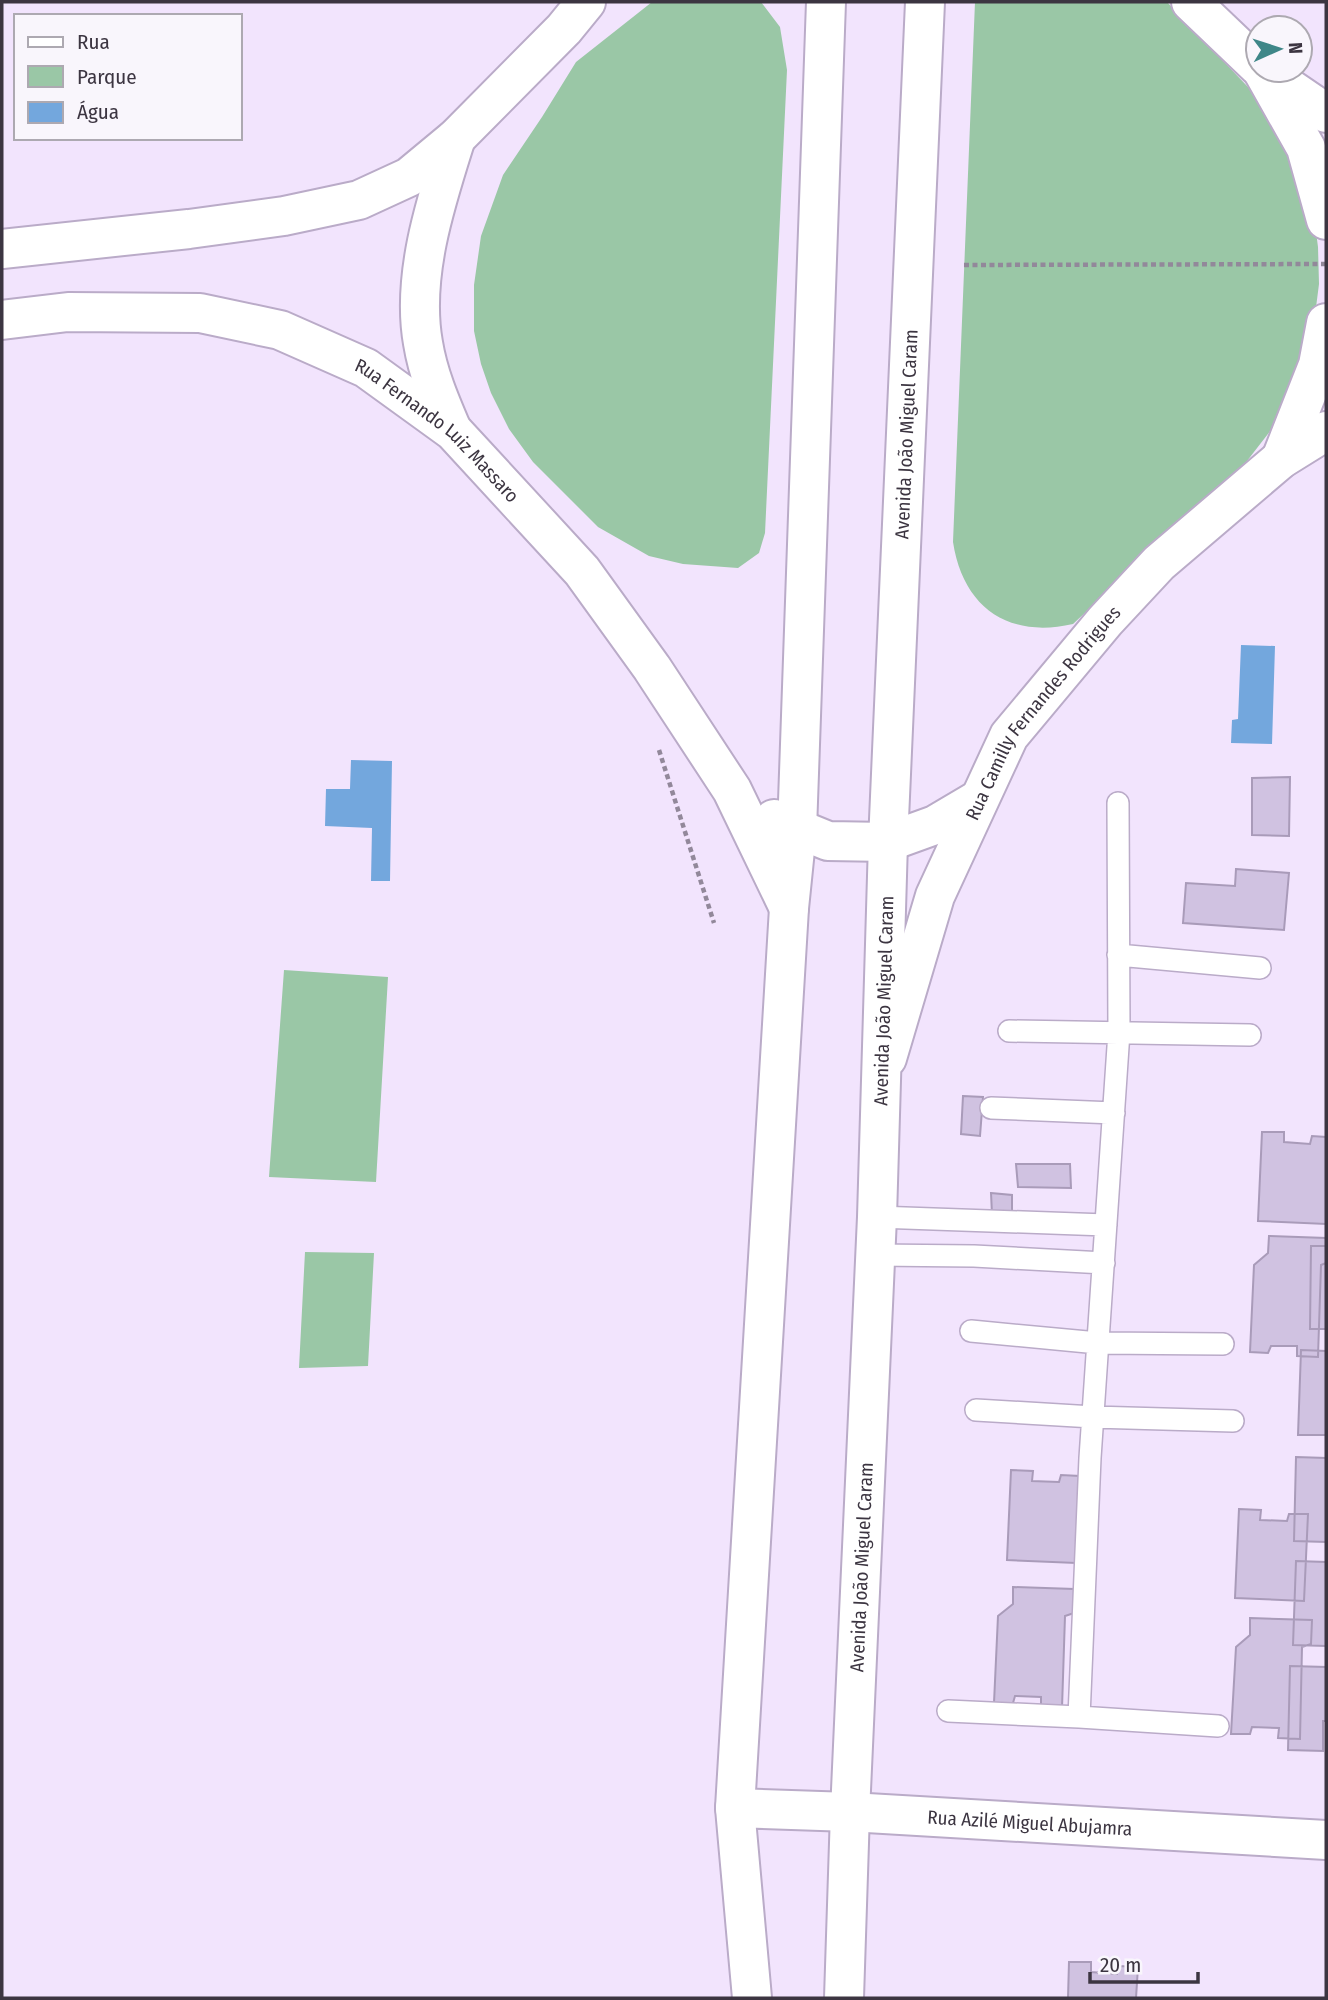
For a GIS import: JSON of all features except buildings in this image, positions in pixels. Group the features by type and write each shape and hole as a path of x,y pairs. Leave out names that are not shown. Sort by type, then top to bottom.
{"street":[{"path":"2,249 284,216 359,200 409,177 456,138 564,29 586,2"},
{"path":"752,1998 736,1808 789,908 797,830 825,2"},
{"name":"Avenida João Miguel Caram","path":"844,1998 877,1217 888,842 925,2"},
{"path":"1191,2 1244,53"},
{"path":"1270,84 1306,148 1326,220"},
{"path":"1283,84 1326,113"},
{"path":"453,431 431,379 422,341 421,298 426,244 435,203 456,138"},
{"name":"Rua Fernando Luiz Massaro","path":"2,320 68,312 201,313 280,330 366,368 453,431 583,571 652,668 732,790"},
{"path":"1281,459 1318,365 1326,323"},
{"name":"Rua Camilly Fernandes Rodrigues","path":"882,1077 935,896 1009,736 1105,621 1159,563 1281,459 1326,431"},
{"path":"732,790 765,815 828,841 888,842 935,825 979,799"},
{"path":"732,790 789,908"},
{"name":"Rua Azilé Miguel Abujamra","path":"736,1808 850,1812 1326,1840"}],"lane":[{"path":"1079,1717 1093,1418 1119,1032 1118,803"},
{"path":"1118,955 1261,968"},
{"path":"1009,1031 1250,1035"},
{"path":"990,1108 1114,1113"},
{"path":"877,1217 1106,1225"},
{"path":"874,1255 974,1256 1104,1263"},
{"path":"971,1331 1098,1343 1223,1344"},
{"path":"976,1410 1093,1418 1233,1421"},
{"path":"948,1711 1218,1726"}],"path":[{"path":"964,265 1326,264"},
{"path":"658,747 714,923"}],"green space":[{"path":"652,2 761,2 780,27 787,70 765,533 759,553 738,568 683,564 649,556 598,527 533,462 509,429 491,393 474,331 474,285 481,236 503,175 576,62"},
{"path":"975,2 1167,2 1267,107 1313,209 1319,284 1314,323 1290,397 1271,430 1247,461 1073,624 1028,627 1009,622 992,613 978,600 967,584 958,565 953,542"},
{"path":"284,970 388,977 376,1182 269,1177"},
{"path":"305,1252 374,1253 368,1366 299,1368"}],"water":[{"path":"1241,645 1275,646 1272,744 1231,743 1232,720 1238,719"},
{"path":"351,760 392,761 390,881 371,881 372,828 325,826 326,789 350,789"}]}
